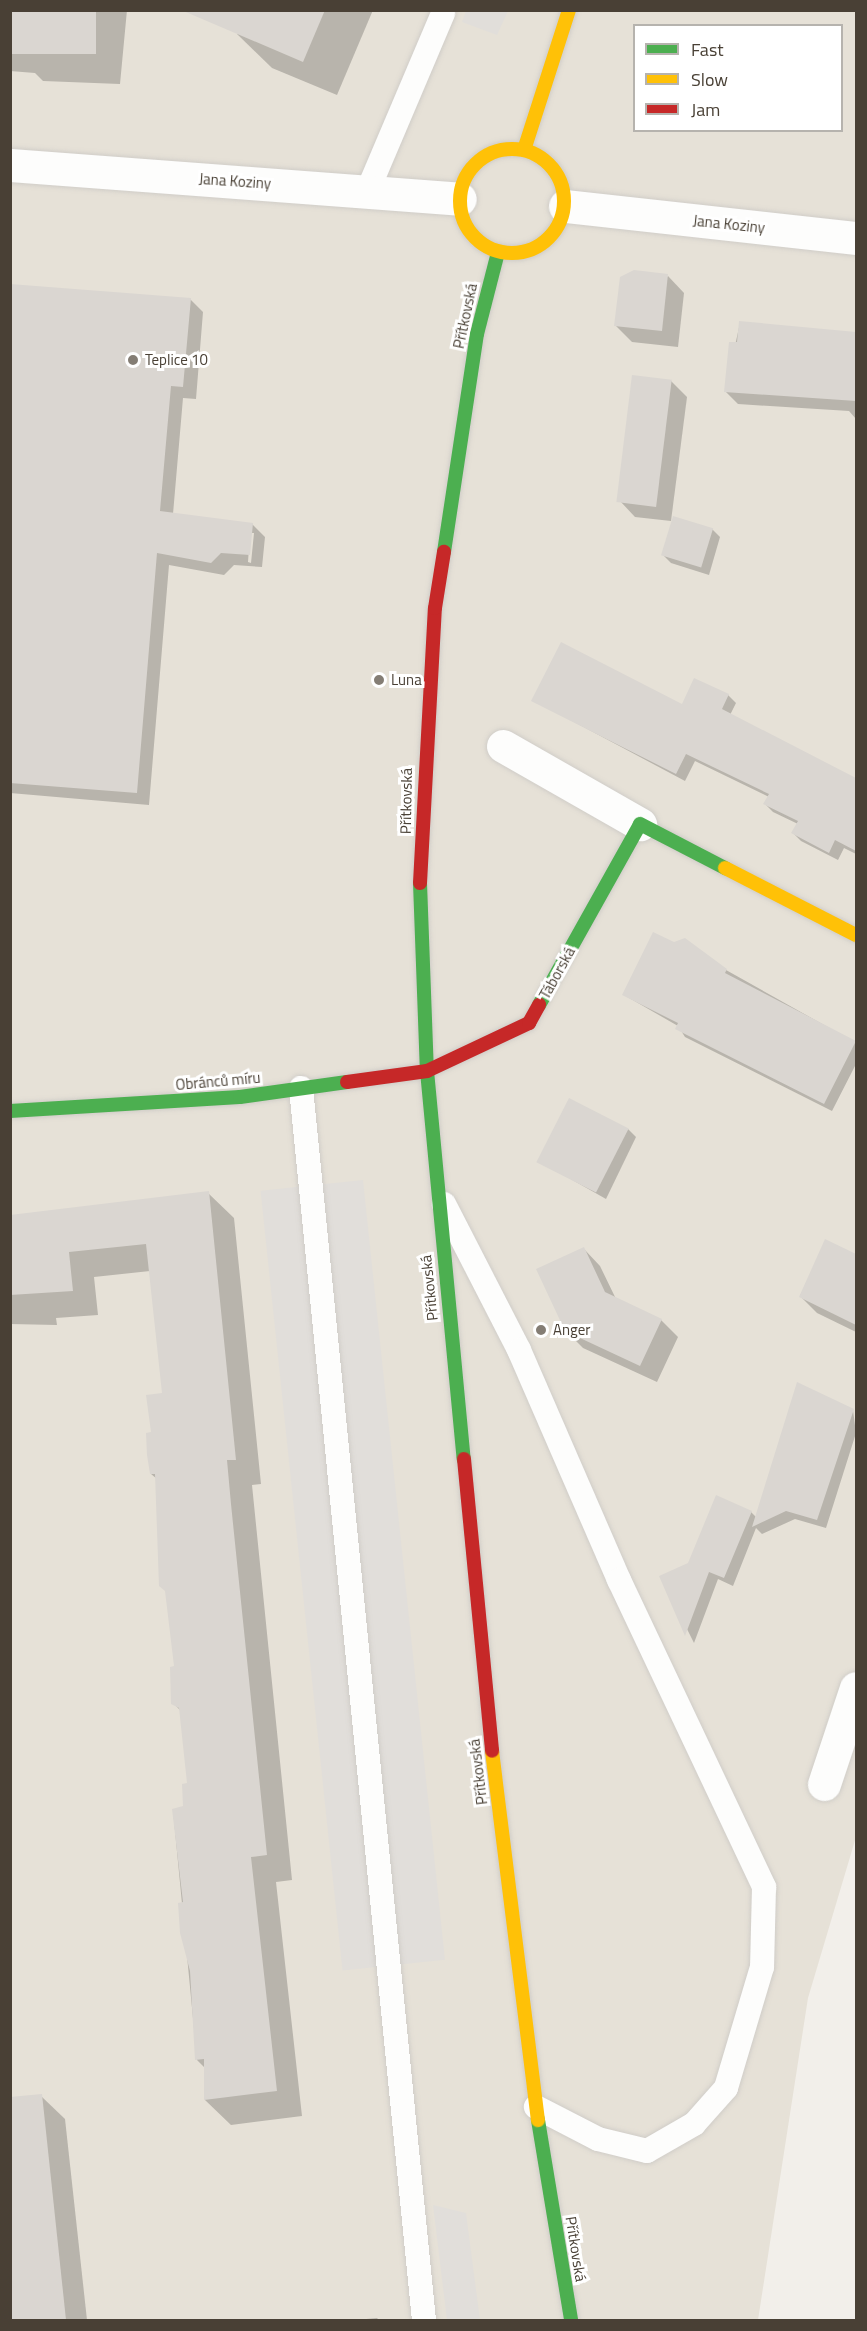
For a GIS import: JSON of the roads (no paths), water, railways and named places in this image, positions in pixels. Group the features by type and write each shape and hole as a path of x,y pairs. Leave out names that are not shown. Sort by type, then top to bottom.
{"street":[{"path":"524,150 569,10"},
{"path":"524,150 555,170 565,206 552,236 536,249 498,252 472,235 460,199 470,170 486,155 524,150"},
{"name":"Jana Koziny","path":"10,165 368,190 460,199"},
{"name":"Jana Koziny","path":"565,206 856,238"},
{"name":"Přítkovská","path":"498,252 477,334 434,620 420,879 427,1071 435,1187 488,1715 536,2107 571,2320"},
{"path":"503,746 640,824 856,935"},
{"name":"Táborská","path":"427,1071 529,1023 640,824"},
{"name":"Obránců míru","path":"10,1111 301,1088 427,1071"},
{"path":"824,1784 856,1688"}],"lane":[{"path":"368,190 443,13"},
{"path":"301,1088 424,2320"},
{"path":"435,1187 519,1350 619,1580 764,1887 762,1967 730,2077 693,2124 647,2151 598,2139 536,2107"}],"place":[{"name":"Teplice 10","path":"133,360"},
{"name":"Luna","path":"379,680"},
{"name":"Anger","path":"541,1330"}]}
